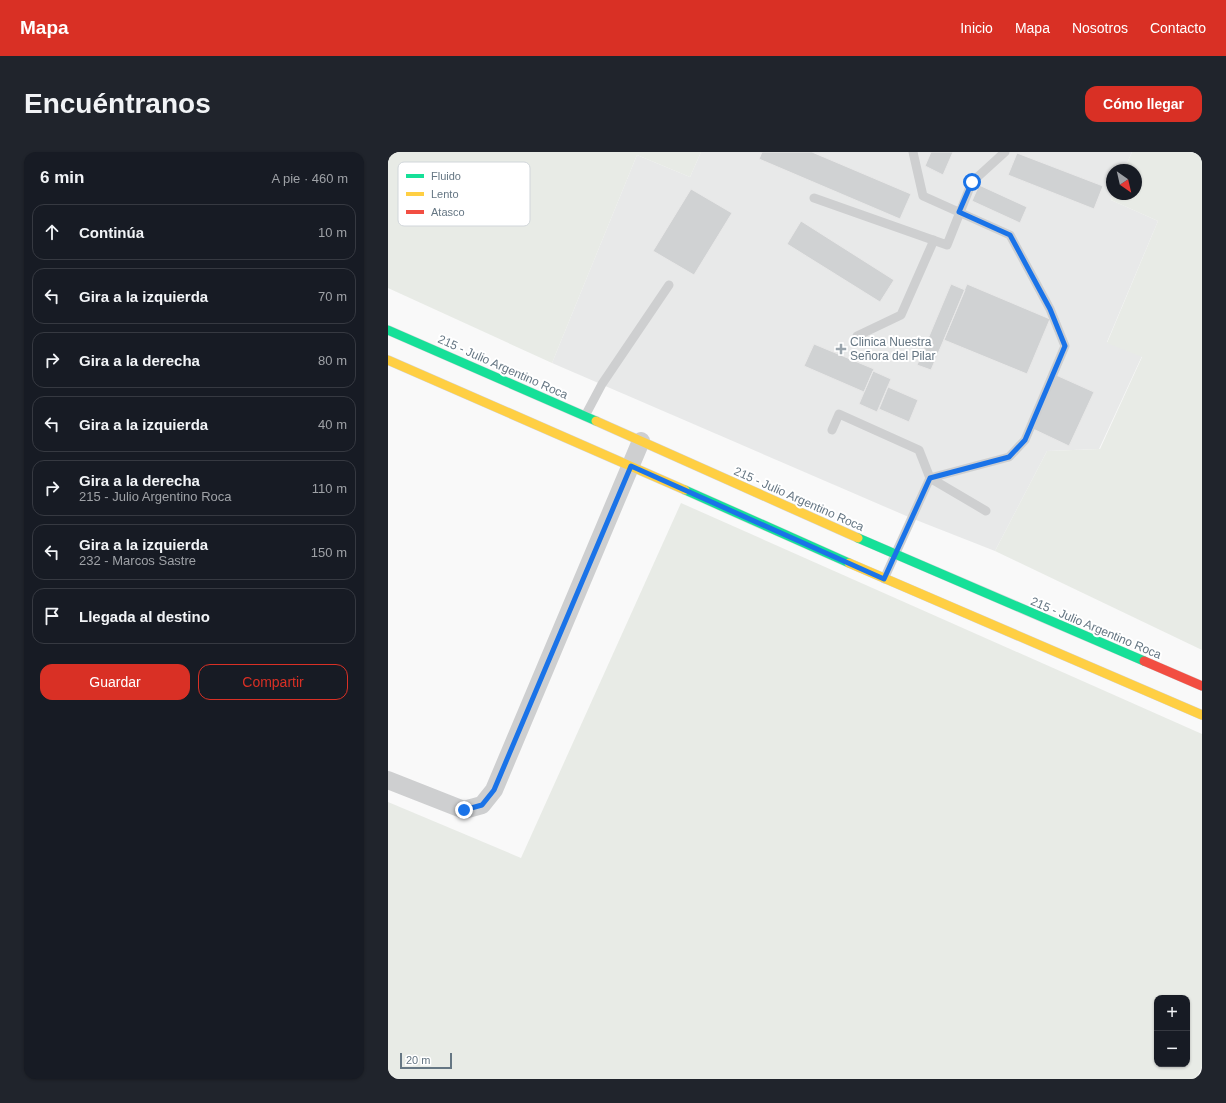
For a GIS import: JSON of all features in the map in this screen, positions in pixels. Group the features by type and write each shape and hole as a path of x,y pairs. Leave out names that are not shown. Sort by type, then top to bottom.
{"street":[{"name":"215 - Julio Argentino Roca","path":"388,330 585,416 895,555 1202,686"},
{"path":"388,360 884,579 1202,715"},
{"path":"388,780 464,810 482,805 494,790 641,441"}],"lane":[{"path":"914,152 923,196 1010,235 1050,309 1065,346 1025,440 1009,457 930,478"},
{"path":"814,198 947,244 972,182 1005,152"},
{"path":"857,336 901,315 934,240"},
{"path":"585,416 602,384 669,285"},
{"path":"832,430 839,414 919,450 930,478 986,511"},
{"path":"884,579 930,478"}],"shaded area":[{"path":"388,152 701,152 690,177 637,155 552,363 388,288"},
{"name":"Clinica Nuestra Señora del Pilar","path":"701,152 1132,152 1127,164 1106,164 1106,200 1111,200 1158,221 1107,342 1142,356 1099,449 1047,451 995,551 911,518 552,363 637,155 690,177"},
{"path":"1132,152 1202,152 1202,650 995,551 1047,451 1100,449 1142,357 1107,343 1158,221 1111,200 1142,200 1142,164 1127,164"},
{"path":"681,503 1202,734 1202,1067 1196,1079 388,1079 388,802 521,858"}],"building":[{"path":"762,152 812,152 911,194 900,219 759,159"},
{"path":"931,152 953,152 943,175 925,166"},
{"path":"1017,153 1103,186 1094,209 1008,175"},
{"path":"979,185 1027,207 1020,223 972,201"},
{"path":"691,189 732,213 694,275 653,251"},
{"path":"801,221 894,280 880,302 787,244"},
{"path":"951,284 965,290 931,370 917,365"},
{"path":"967,284 1050,319 1027,374 944,340"},
{"path":"814,344 874,369 864,392 804,366"},
{"path":"873,371 891,379 877,412 859,404"},
{"path":"1056,375 1094,392 1069,446 1031,428"},
{"path":"888,387 918,400 909,422 879,409"}],"traffic: fast":[{"path":"388,330 596,421"},
{"path":"685,490 849,563"},
{"path":"858,538 1144,661"}],"traffic: slow":[{"path":"388,360 685,490"},
{"path":"596,421 858,538"},
{"path":"849,563 1202,715"}],"traffic: jam":[{"path":"1144,661 1202,686"}],"place":[{"name":"Clinica Nuestra Señora del Pilar","path":"841,349"}],"route":[{"path":"464,810 482,805 494,790 631,466 884,579 930,478 1009,457 1025,440 1065,346 1050,309 1010,235 959,212 972,182"}]}
